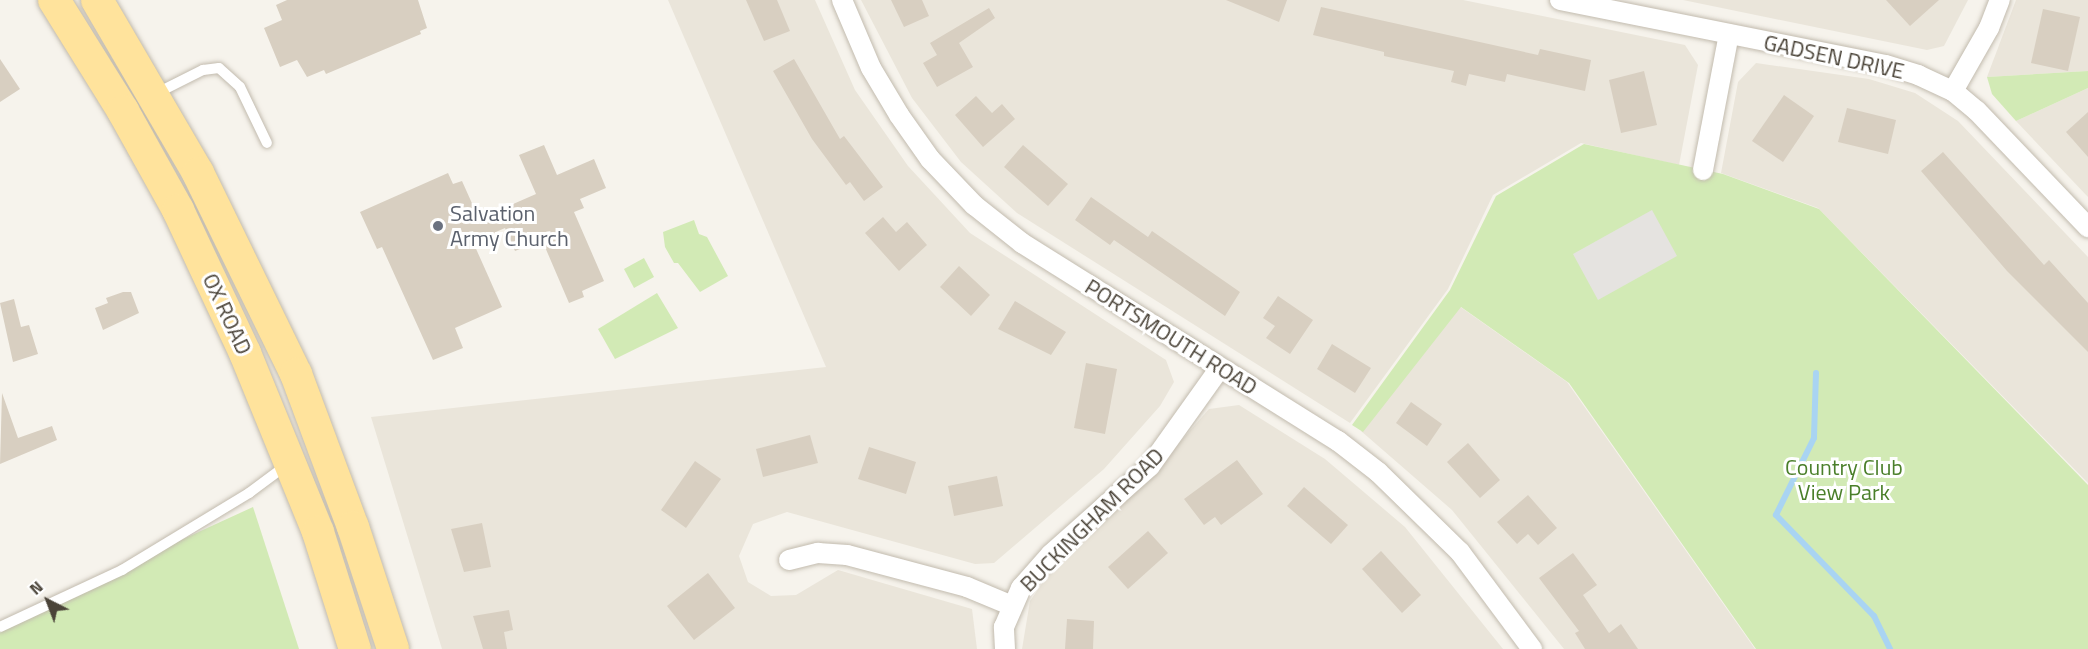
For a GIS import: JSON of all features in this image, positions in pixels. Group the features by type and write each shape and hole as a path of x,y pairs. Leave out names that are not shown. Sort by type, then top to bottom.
{"main road":[{"name":"OX ROAD","path":"54,0 139,102 229,233 296,374 353,527 393,649"},
{"name":"OX ROAD","path":"97,0 139,102 178,210 245,353 290,462 355,649"}],"street":[{"name":"PORTSMOUTH ROAD","path":"842,0 872,68 899,115 930,159 974,205 1022,243 1338,441 1408,498 1460,552 1532,649"},
{"name":"GADSEN DRIVE","path":"1560,0 1886,65 1953,92 1977,111 2088,227"},
{"path":"1953,92 1989,28 2000,0"},
{"path":"1703,170 1729,34"},
{"name":"BUCKINGHAM ROAD","path":"1005,649 1004,627 1010,605 1051,554 1150,466 1220,368"},
{"path":"789,560 818,553 847,555 966,587 1010,605"}],"lane":[{"path":"139,102 203,70 219,68 240,87 267,142"},
{"path":"0,627 132,565 249,493 290,462"}],"shaded area":[{"path":"668,0 815,0 855,90 908,166 970,233 1166,360 1174,382 1160,406 1104,469 994,563 975,564 787,512 753,524 739,556 748,582 771,596 796,595 838,570 972,609 977,649 442,649 371,417 826,367"},
{"path":"861,0 1463,0 1685,45 1698,65 1679,165 1581,143 1493,195 1448,289 1350,423 1017,213 961,162 912,98"},
{"path":"1683,0 1968,0 1944,46 1927,50"},
{"path":"2016,0 2088,0 2088,71 1987,77"},
{"path":"1756,63 1869,79 1915,93 1958,121 2088,257 2088,483 1818,208 1721,173 1738,82"},
{"path":"2088,88 2088,197 2016,121"},
{"path":"1652,210 1677,256 1598,300 1573,254"},
{"path":"1459,306 1567,382 1755,649 1564,649 1452,510 1361,431"},
{"path":"1239,405 1325,459 1405,527 1503,649 1022,649 1030,601 1053,568 1138,490 1209,409"}],"green space":[{"path":"2088,71 2088,88 2016,121 1992,94 1987,77"},
{"name":"Country Club View Park","path":"1584,144 1723,174 1819,209 2088,485 2088,649 1756,649 1569,383 1461,307 1363,432 1352,425 1450,290 1496,196"},
{"path":"694,220 699,234 707,237 728,276 700,292 678,263 674,263 665,247 663,232"},
{"path":"644,258 654,277 634,288 624,269"},
{"path":"657,293 678,328 615,359 598,329"},
{"path":"253,507 299,649 0,649 0,623"}],"building":[{"path":"287,0 418,0 427,28 420,31 421,34 326,74 324,70 307,77 297,60 280,67 264,28 282,20 276,5"},
{"path":"746,0 777,0 790,31 764,41"},
{"path":"891,0 922,0 929,16 904,27"},
{"path":"1226,0 1287,0 1279,22"},
{"path":"1886,0 1939,0 1910,26"},
{"path":"1321,7 1538,55 1540,49 1591,60 1585,91 1507,74 1505,82 1469,74 1466,86 1451,82 1454,71 1384,56 1384,52 1313,35"},
{"path":"989,8 995,18 959,43 973,67 937,87 923,63 937,55 930,43"},
{"path":"2043,9 2080,17 2068,71 2031,63"},
{"path":"0,59 20,89 0,102"},
{"path":"794,59 840,139 844,136 883,187 864,201 850,182 846,185 812,139 773,71"},
{"path":"1644,71 1657,125 1621,133 1609,80"},
{"path":"1784,95 1814,116 1783,162 1752,141"},
{"path":"976,96 992,113 1002,104 1015,119 983,147 955,115"},
{"path":"1847,108 1896,120 1888,154 1838,142"},
{"path":"2088,112 2088,157 2066,132"},
{"path":"544,145 557,175 594,159 606,188 580,199 584,208 574,212 604,281 582,291 584,297 569,303 542,240 515,251 505,228 473,242 502,307 455,328 463,348 433,360 382,247 377,249 360,212 448,173 453,184 462,181 479,219 536,194 519,155"},
{"path":"1023,145 1068,184 1048,206 1004,167"},
{"path":"1943,152 2044,265 2049,260 2088,303 2088,352 2007,271 1921,171"},
{"path":"1091,197 1148,237 1152,231 1240,292 1225,316 1114,240 1110,245 1075,220"},
{"path":"883,217 896,232 907,222 927,245 899,271 865,233"},
{"path":"959,266 990,295 971,316 940,287"},
{"path":"123,292 131,292 139,313 103,330 95,308 108,303 106,298"},
{"path":"1278,296 1313,320 1290,354 1266,338 1275,326 1263,318"},
{"path":"14,299 21,327 29,325 38,354 13,362 0,303"},
{"path":"1015,301 1066,332 1051,355 998,329"},
{"path":"1332,344 1371,368 1355,393 1317,369"},
{"path":"1086,363 1117,369 1105,434 1074,428"},
{"path":"2,393 18,438 52,426 57,440 0,464"},
{"path":"1411,402 1442,424 1427,446 1396,423"},
{"path":"810,435 818,463 763,477 756,449"},
{"path":"1468,443 1500,480 1480,498 1447,462"},
{"path":"869,447 916,462 906,494 858,479"},
{"path":"1237,460 1263,494 1221,525 1215,517 1204,525 1184,499"},
{"path":"695,461 721,479 686,528 661,510"},
{"path":"997,476 1003,506 954,516 948,486"},
{"path":"1304,487 1348,525 1331,544 1287,506"},
{"path":"1528,495 1557,528 1538,545 1528,534 1517,544 1497,522"},
{"path":"482,523 491,567 464,572 451,529"},
{"path":"1148,531 1168,553 1128,589 1108,567"},
{"path":"1381,551 1421,595 1402,613 1362,569"},
{"path":"1573,553 1597,585 1583,595 1609,633 1621,624 1638,649 1585,649 1575,633 1579,631 1539,578"},
{"path":"708,573 735,608 694,640 667,606"},
{"path":"509,610 513,630 504,632 507,649 483,649 473,616"},
{"path":"1067,619 1094,621 1093,649 1065,649"}],"waterway":[{"path":"1816,373 1814,438 1776,515 1874,616 1890,649"}],"place":[{"name":"Salvation Army Church","path":"438,226"}]}
